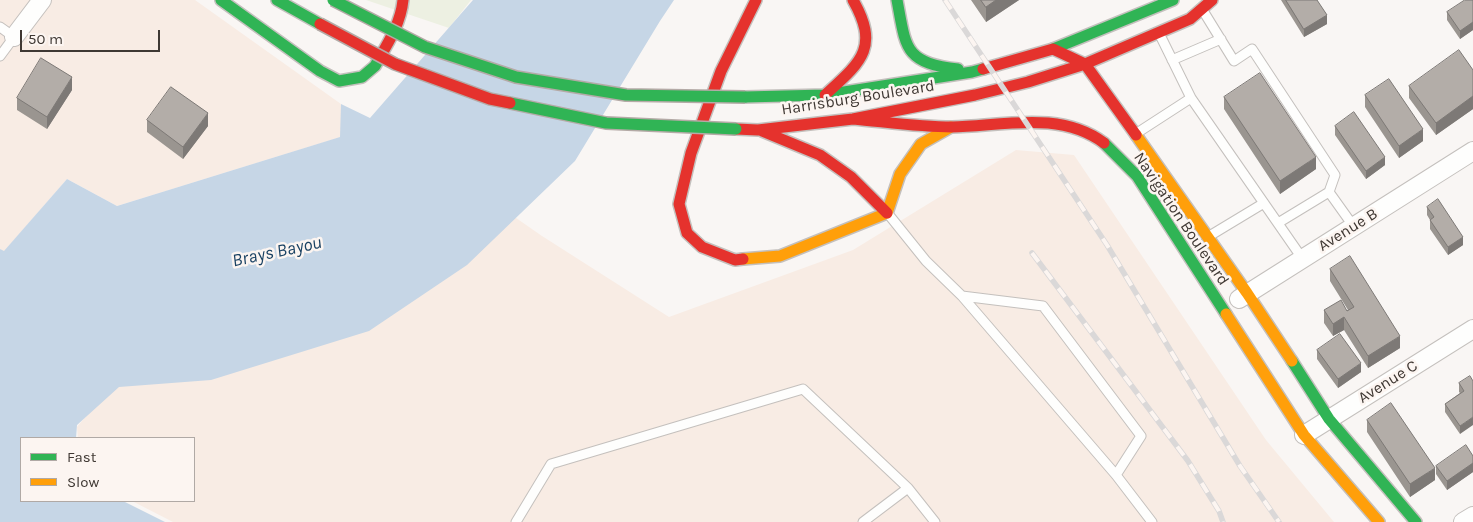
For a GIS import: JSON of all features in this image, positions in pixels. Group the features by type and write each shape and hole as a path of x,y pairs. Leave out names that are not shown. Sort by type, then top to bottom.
{"main road":[{"path":"222,0 320,71 339,81 362,77 375,66 390,40 402,12 402,0"},
{"name":"Harrisburg Boulevard","path":"278,0 395,64 490,99 606,123 758,130 852,119 1019,84 1085,64 1158,33 1190,19 1212,0"},
{"name":"Harrisburg Boulevard","path":"333,0 425,47 516,77 626,95 745,97 826,96 972,72 1053,49 1173,0"},
{"path":"756,0 721,71 691,153 679,204 687,232 702,247 735,260 780,256 887,213 900,174 921,144 951,127"},
{"path":"826,96 862,57 868,37 863,14 853,0"},
{"path":"897,0 906,43 915,57 929,65 972,72"},
{"name":"Navigation Boulevard","path":"1053,49 1085,64 1247,293 1328,419 1416,522"},
{"name":"Navigation Boulevard","path":"852,119 951,127 1055,123 1086,132 1114,151 1136,176 1304,434 1379,522"},
{"path":"758,130 820,155 851,177 887,213"}],"street":[{"path":"7,32 42,0"},
{"name":"Avenue B","path":"1223,309 1473,151"},
{"name":"Avenue C","path":"1304,434 1473,329"},
{"path":"1463,522 1473,516"}],"lane":[{"path":"1202,9 1234,61 1252,49 1335,175 1329,192 1278,223"},
{"path":"0,56 7,32"},
{"path":"1158,33 1191,98 1302,258"},
{"path":"1172,60 1221,39"},
{"path":"1135,134 1191,98"},
{"path":"1329,192 1354,227"},
{"path":"1208,237 1264,203"},
{"path":"887,213 926,262 962,296 1116,475 1152,522"},
{"path":"962,296 1043,306 1141,436 1116,475"},
{"path":"516,522 550,464 803,389 908,488 936,522"},
{"path":"863,522 908,488"}],"shaded area":[{"path":"0,0 195,0 341,104 341,137 117,206 67,179 4,252 0,249"},
{"path":"366,0 471,0 449,28"},
{"path":"1016,150 1074,155 1266,440 1334,522 173,522 134,502 195,502 195,437 78,437 77,427 117,378 506,211 669,317 853,250"}],"water":[{"name":"Brays Bayou","path":"473,0 674,0 575,161 467,265 369,331 211,380 119,387 77,425 76,437 20,437 20,502 125,502 165,522 0,522 0,249 4,251 67,179 117,206 340,137 341,104 370,118"}],"building":[{"path":"981,0 996,0 986,7"},
{"path":"1286,0 1317,0 1327,15 1304,29"},
{"path":"1465,0 1473,0 1473,22 1460,31 1447,12"},
{"path":"1459,50 1473,70 1473,96 1436,123 1409,86"},
{"path":"41,58 72,77 47,117 17,98"},
{"path":"1260,73 1316,157 1280,181 1224,97"},
{"path":"1389,79 1423,129 1399,146 1365,95"},
{"path":"171,87 208,113 183,147 147,120"},
{"path":"1354,112 1385,157 1366,171 1335,126"},
{"path":"1438,199 1463,237 1448,247 1430,220 1434,217 1427,207"},
{"path":"1350,256 1400,336 1368,356 1344,317 1333,324 1324,310 1341,300 1347,311 1354,307 1330,269"},
{"path":"1340,334 1361,363 1338,379 1317,350"},
{"path":"1470,376 1473,381 1473,417 1460,426 1445,404 1464,391 1459,383"},
{"path":"1391,403 1435,468 1410,484 1367,420"},
{"path":"1466,445 1473,456 1473,463 1447,481 1436,466"}],"railway":[{"path":"945,0 1107,245 1240,466 1279,522"},
{"path":"1032,253 1188,461 1219,511 1223,522"}],"traffic: fast":[{"path":"221,0 320,71 339,81 362,77 375,66 380,57"},
{"path":"277,0 320,24"},
{"path":"333,0 425,47 516,77 626,95 745,97"},
{"path":"897,0 906,41 917,57 940,66 958,69"},
{"path":"1053,49 1173,0"},
{"path":"745,97 825,95 983,69"},
{"path":"510,103 606,123 736,129"},
{"path":"1104,143 1137,176 1226,314"},
{"path":"1292,361 1329,419 1416,522"}],"traffic: slow":[{"path":"743,259 780,256 887,213 900,174 921,144 951,127"},
{"path":"1136,135 1247,293 1292,361"},
{"path":"1226,314 1304,435 1379,522"}],"traffic: jam":[{"path":"380,57 397,23 403,0"},
{"path":"743,259 735,260 702,247 687,233 679,204 691,153 721,71 756,0"},
{"path":"825,95 848,73 863,53 865,30 853,0"},
{"path":"1085,64 1190,19 1212,0"},
{"path":"320,24 395,64 490,99 510,103"},
{"path":"983,69 1053,49 1085,64 1136,135"},
{"path":"736,129 758,130 853,119 975,95 1028,82 1085,64"},
{"path":"853,119 940,127 1030,122 1050,123 1069,126 1087,133 1104,143"},
{"path":"762,131 820,155 851,177 887,213"}]}
